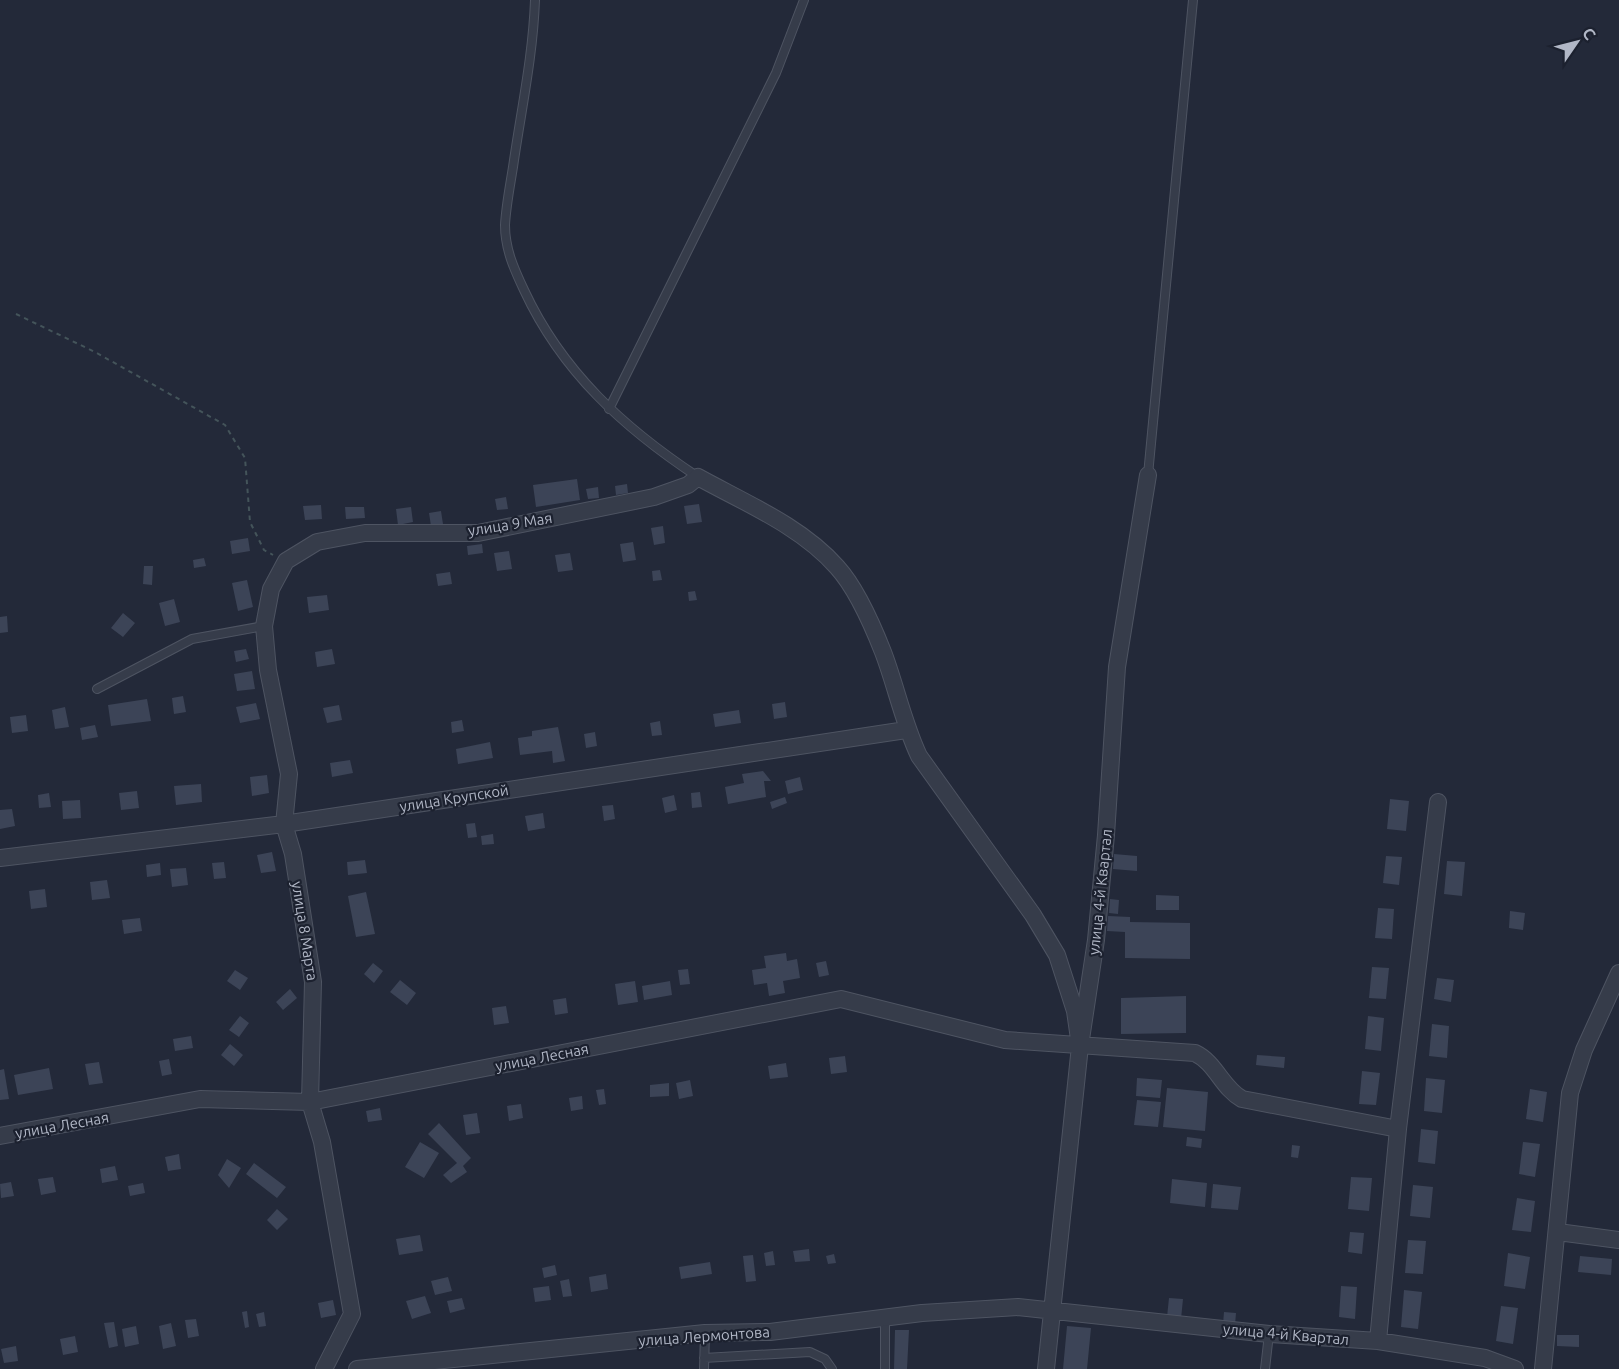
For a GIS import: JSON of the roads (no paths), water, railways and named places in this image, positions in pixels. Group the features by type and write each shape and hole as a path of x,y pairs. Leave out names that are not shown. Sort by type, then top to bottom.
{"street":[{"name":"улица 4-й Квартал","path":"1046,1369 1080,1046 1096,940 1106,835 1117,667 1148,475"},
{"name":"улица 9 Мая","path":"286,561 317,542 365,533 478,533 654,497 688,485 698,477"},
{"path":"698,477 796,532 838,568 882,650 906,730 919,756 1027,906 1057,955 1075,1011 1080,1046"},
{"name":"улица 8 Марта","path":"286,561 271,589 264,626 268,670 289,774 284,824 293,855 313,982 310,1102 322,1142 352,1314 324,1369"},
{"name":"улица Крупской","path":"0,858 284,824 906,730"},
{"path":"1378,1341 1398,1129 1438,802"},
{"path":"1543,1369 1570,1093 1584,1050 1619,973"},
{"name":"улица Лесная","path":"0,1136 200,1099 310,1102 841,999 914,1016 984,1036 1080,1046 1195,1053 1204,1058 1228,1087 1242,1098 1398,1129"},
{"path":"1558,1232 1619,1240"},
{"name":"улица Лермонтова","path":"357,1369 705,1333 770,1332 885,1317 985,1309 1052,1310"},
{"name":"улица 4-й Квартал","path":"1052,1310 1269,1334 1378,1341 1485,1358 1515,1369"}],"lane":[{"path":"535,0 531,45 506,207 507,244 518,277 539,318 579,378 609,409 698,477"},
{"path":"609,409 776,73 804,0"},
{"path":"1148,475 1193,0"},
{"path":"97,689 192,639 264,626"},
{"path":"885,1317 885,1369"},
{"path":"704,1369 705,1333"},
{"path":"1265,1369 1269,1334"},
{"path":"704,1358 810,1352 825,1359 831,1369"}]}
